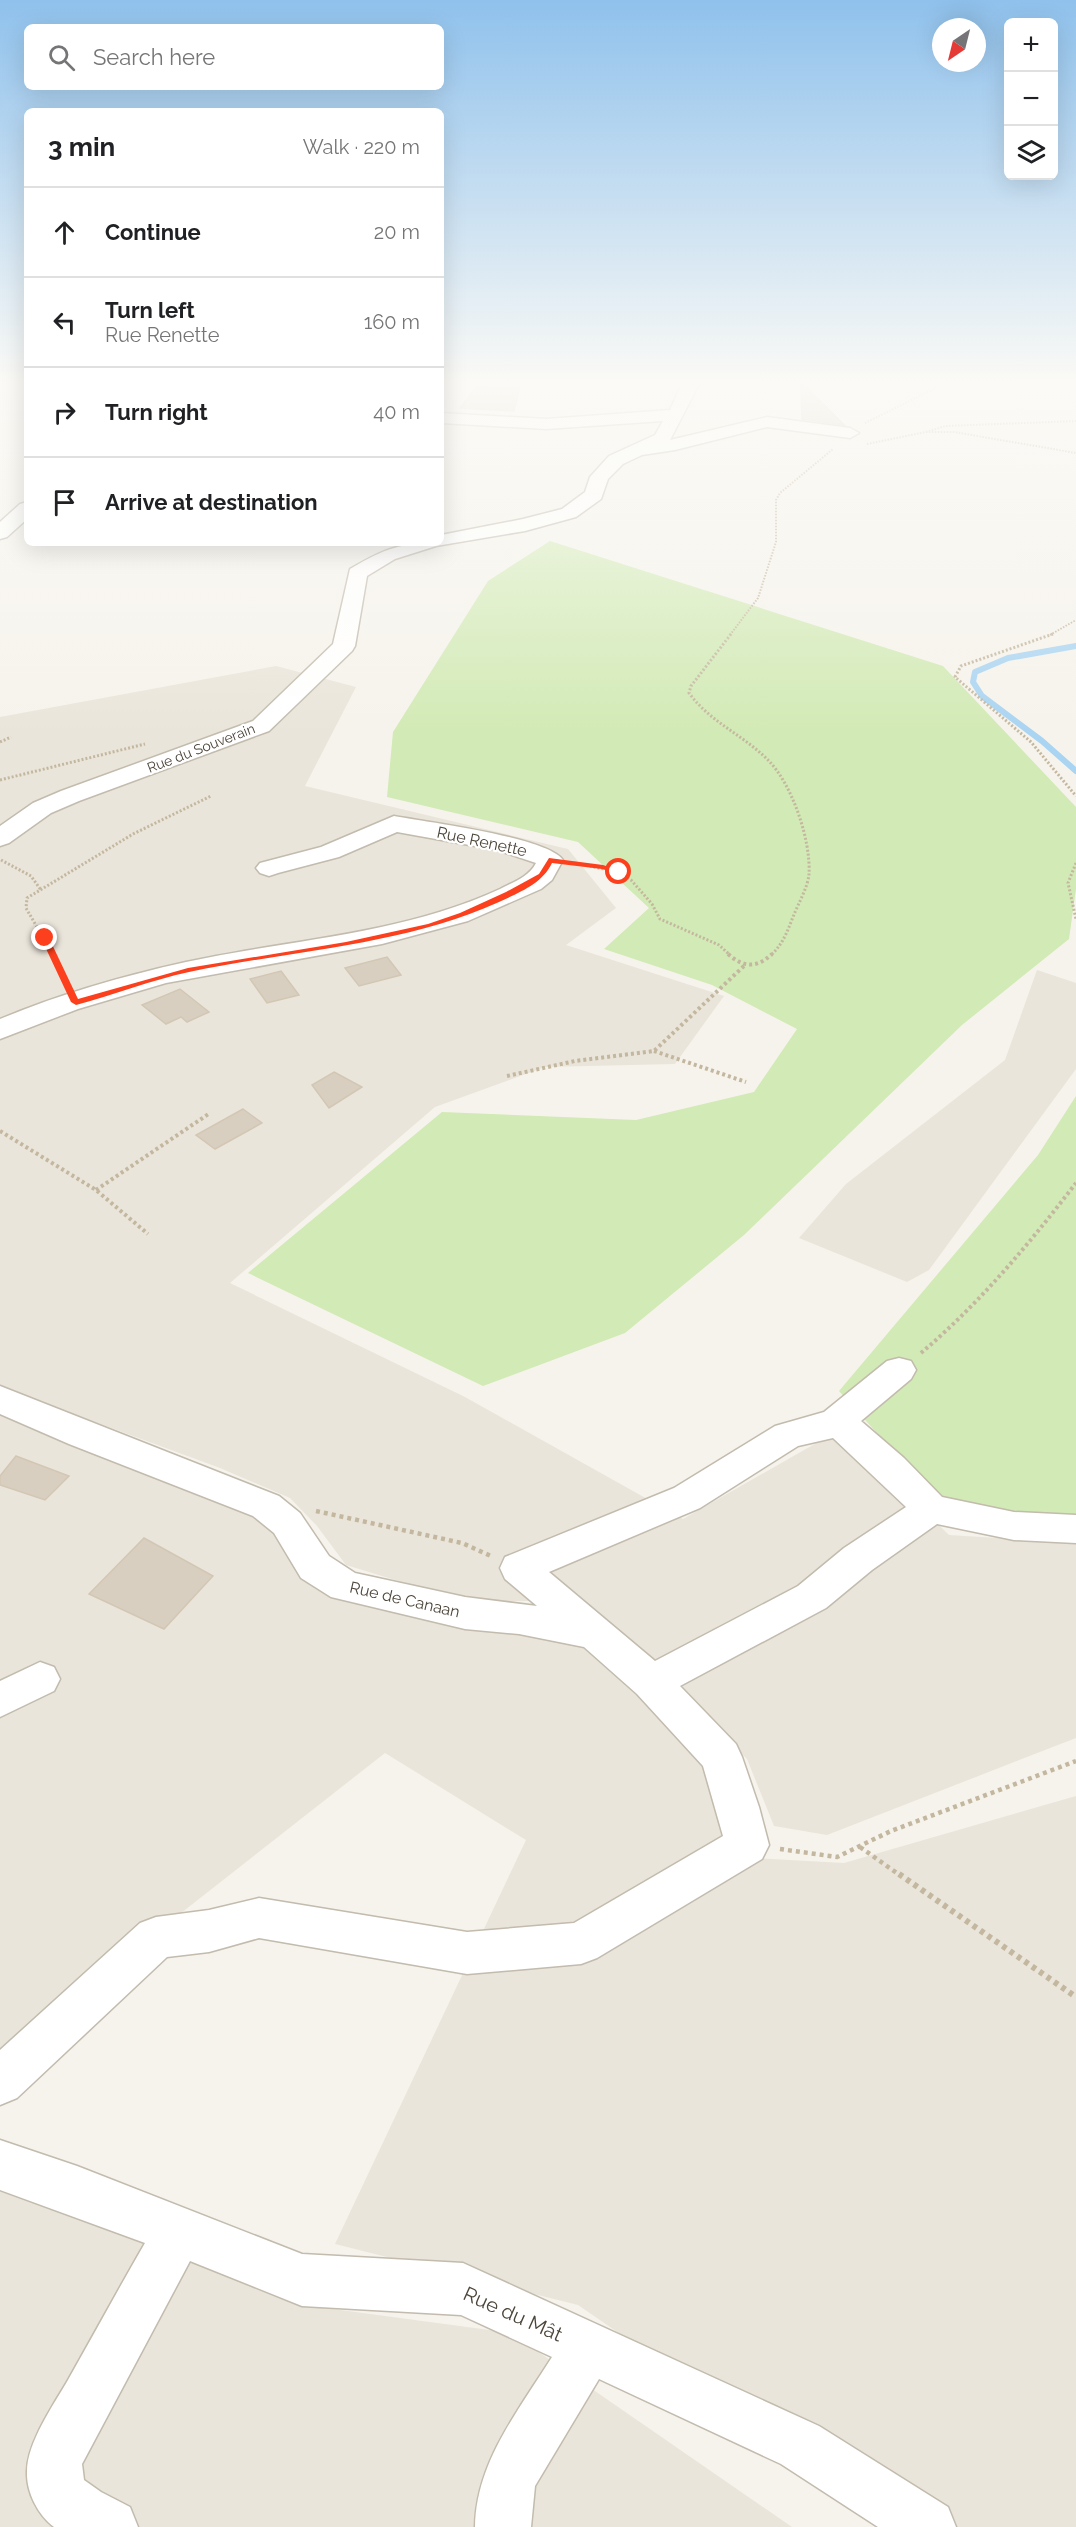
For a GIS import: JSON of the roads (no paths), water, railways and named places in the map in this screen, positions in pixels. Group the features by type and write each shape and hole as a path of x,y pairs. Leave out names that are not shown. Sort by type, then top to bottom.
{"street":[{"path":"444,540 525,525 569,513 587,500"},
{"path":"0,534 24,511"},
{"name":"Rue du Souverain","path":"0,838 42,808 261,726 315,678 344,646 357,573 388,555 418,546"},
{"name":"Rue Renette","path":"0,1030 76,1002 188,970 346,944 430,926 463,915 542,876 549,860 535,853 501,843 394,824 330,852 269,868"},
{"path":"0,2082 156,1938 209,1931 259,1918 467,1953 581,1942 747,1845 738,1807 721,1758 651,1682 519,1568 687,1498 788,1435 819,1429 837,1421 900,1370"},
{"name":"Rue de Canaan","path":"0,1399 82,1435 266,1506 286,1523 315,1567 345,1586 465,1613 519,1618 595,1633"},
{"path":"837,1421 891,1468 931,1509 1014,1526 1076,1529"},
{"path":"651,1682 812,1597 858,1559 931,1509"},
{"path":"0,1700 40,1679"},
{"name":"Rue du Mât","path":"0,2165 77,2191 302,2280 464,2289 800,2445 928,2527"},
{"path":"110,2527 69,2505 56,2490 54,2471 62,2444 179,2231"},
{"path":"503,2527 503,2510 509,2478 588,2348"}],"waterway":[{"path":"1076,646 1008,658 975,672 973,682 982,696 1042,741 1076,771"}]}
